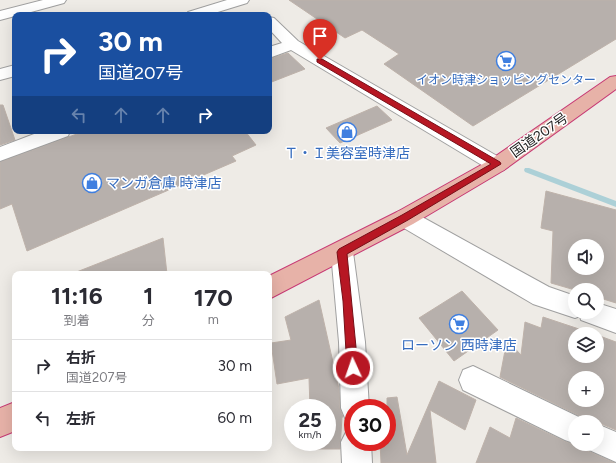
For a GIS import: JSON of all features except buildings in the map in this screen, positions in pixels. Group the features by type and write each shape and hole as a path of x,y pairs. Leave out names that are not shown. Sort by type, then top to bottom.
{"highway":[{"name":"国道207号","path":"272,287 342,252 405,218 497,164 616,81"},
{"path":"0,423 12,417"}],"street":[{"path":"0,16 41,2 59,0"},
{"path":"220,12 256,8"},
{"path":"272,24 292,44 497,164"},
{"path":"272,52 292,44"},
{"path":"0,75 12,71"},
{"path":"0,154 53,134"},
{"path":"405,218 542,296 568,305"},
{"path":"342,252 352,342 355,399"},
{"path":"604,317 616,321"},
{"path":"473,380 568,427"},
{"path":"604,442 616,447"},
{"path":"356,451 357,463"}],"waterway":[{"path":"527,170 616,204"}],"place":[{"name":"イオン時津ショッピングセンター","path":"506,61"},
{"name":"Ｔ・Ｉ美容室時津店","path":"347,132"},
{"name":"マンガ倉庫 時津店","path":"92,183"},
{"name":"ローソン 西時津店","path":"459,324"}],"route":[{"path":"320,60 497,164 405,218 342,252 352,342 353,368"}]}
